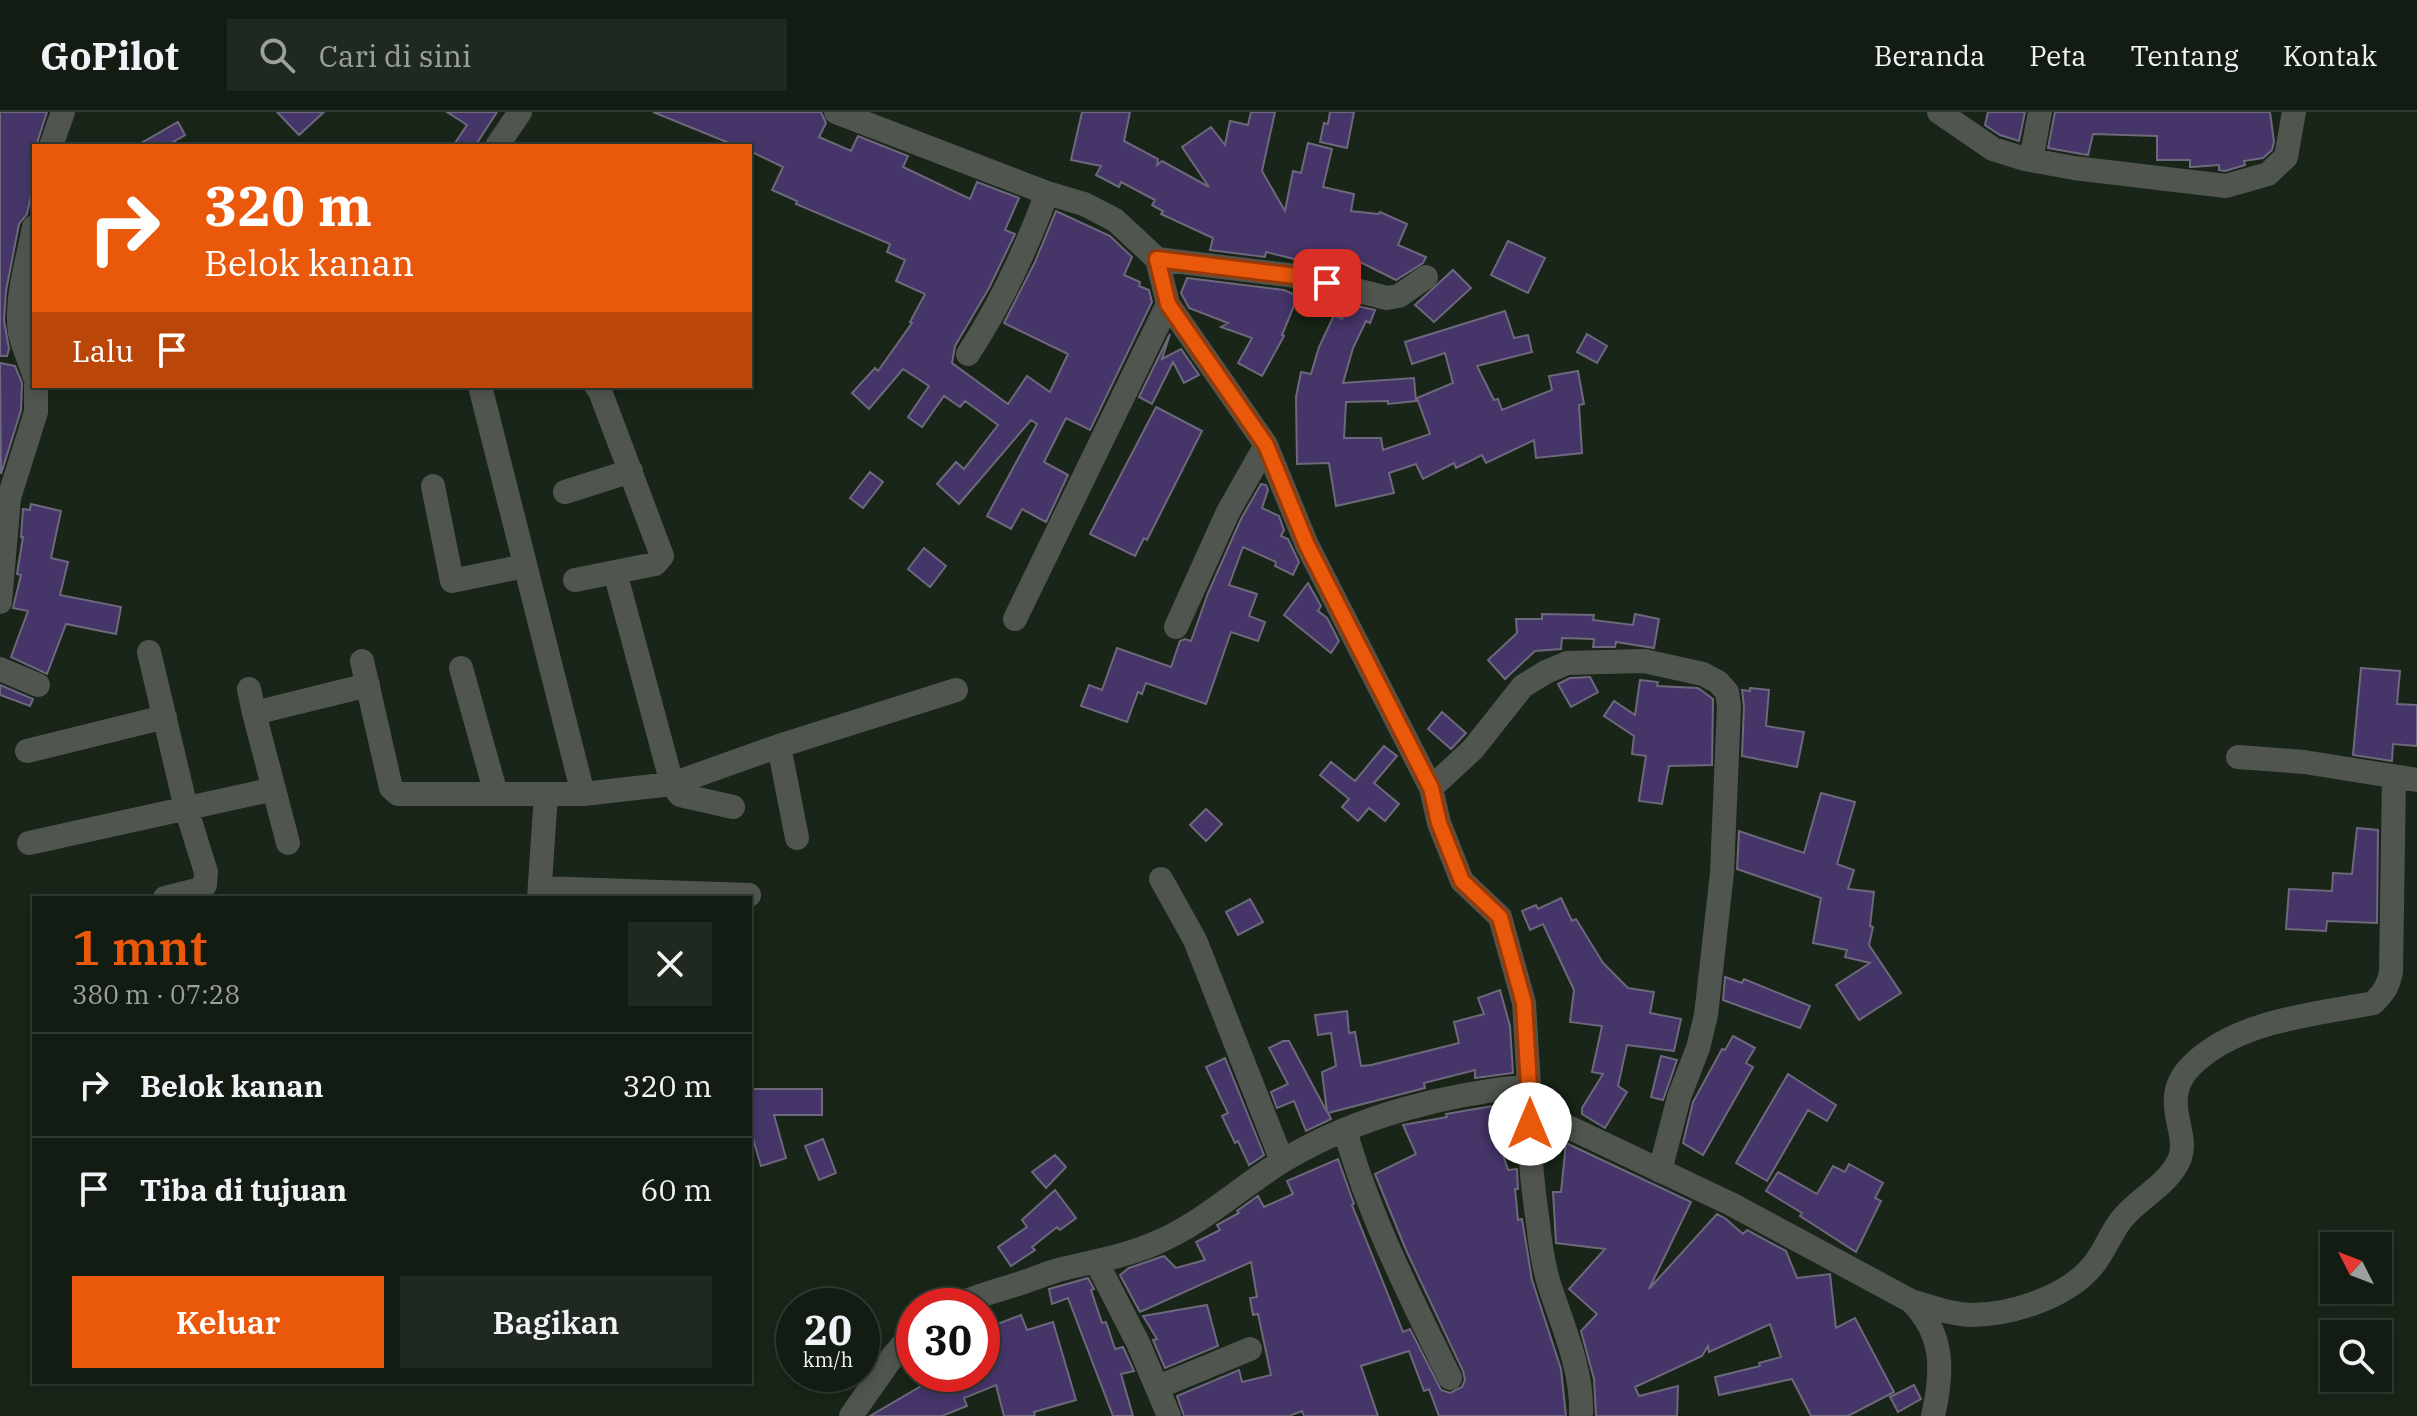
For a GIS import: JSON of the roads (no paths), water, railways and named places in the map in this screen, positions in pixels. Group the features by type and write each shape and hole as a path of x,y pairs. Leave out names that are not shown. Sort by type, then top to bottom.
{"street":[{"path":"52,144 63,112"},
{"path":"498,144 520,112"},
{"path":"836,112 1047,193 1084,204 1115,220 1157,259 1168,304 1266,445 1307,545 1431,788 1439,823 1462,881 1500,917 1524,1003 1531,1093 1530,1167 1542,1258 1564,1322 1577,1373 1581,1416"},
{"path":"1939,112 1993,149 2031,160 2226,186 2268,174 2286,157 2294,112"},
{"path":"2031,160 2040,112"},
{"path":"968,354 997,310 1028,247 1047,193"},
{"path":"32,237 19,299 20,333 32,369"},
{"path":"1157,259 1304,277 1387,298 1399,296 1426,277"},
{"path":"1015,619 1168,304"},
{"path":"0,602 11,456 36,412 36,388"},
{"path":"480,388 583,794"},
{"path":"575,580 655,564 662,556 598,388"},
{"path":"1176,627 1228,512 1266,445"},
{"path":"565,492 631,471"},
{"path":"433,486 452,581 525,566"},
{"path":"615,572 672,784 680,795 733,807"},
{"path":"149,652 186,808 206,872 205,885 173,896"},
{"path":"362,661 394,791 398,794 583,794 672,784 779,746 956,690"},
{"path":"1431,788 1473,749 1523,686 1567,663 1644,661 1703,674 1718,682 1727,692 1722,873 1706,1015 1698,1048 1679,1097 1660,1171"},
{"path":"461,668 496,794"},
{"path":"0,669 38,685"},
{"path":"288,843 251,701 368,685"},
{"path":"27,751 165,717"},
{"path":"779,746 797,838"},
{"path":"1531,1093 1560,1123 1731,1204 1911,1301 1952,1313 1990,1314 2049,1297 2088,1272 2122,1219 2166,1177 2181,1156 2175,1098 2183,1075 2193,1064 2241,1034 2272,1023 2373,1003 2389,985 2405,778 2304,762 2238,757"},
{"path":"29,843 274,789"},
{"path":"546,794 539,893 749,895"},
{"path":"1161,879 1195,940 1282,1161"},
{"path":"997,1288 1057,1270 1125,1256 1182,1231 1217,1210 1282,1161 1345,1130 1439,1101 1531,1093"},
{"path":"1345,1130 1357,1172 1409,1294 1450,1378"},
{"path":"1097,1263 1169,1416"},
{"path":"1911,1301 1925,1316 1937,1343 1940,1367 1933,1416"},
{"path":"1158,1387 1250,1349"},
{"path":"851,1416 896,1353"}]}
